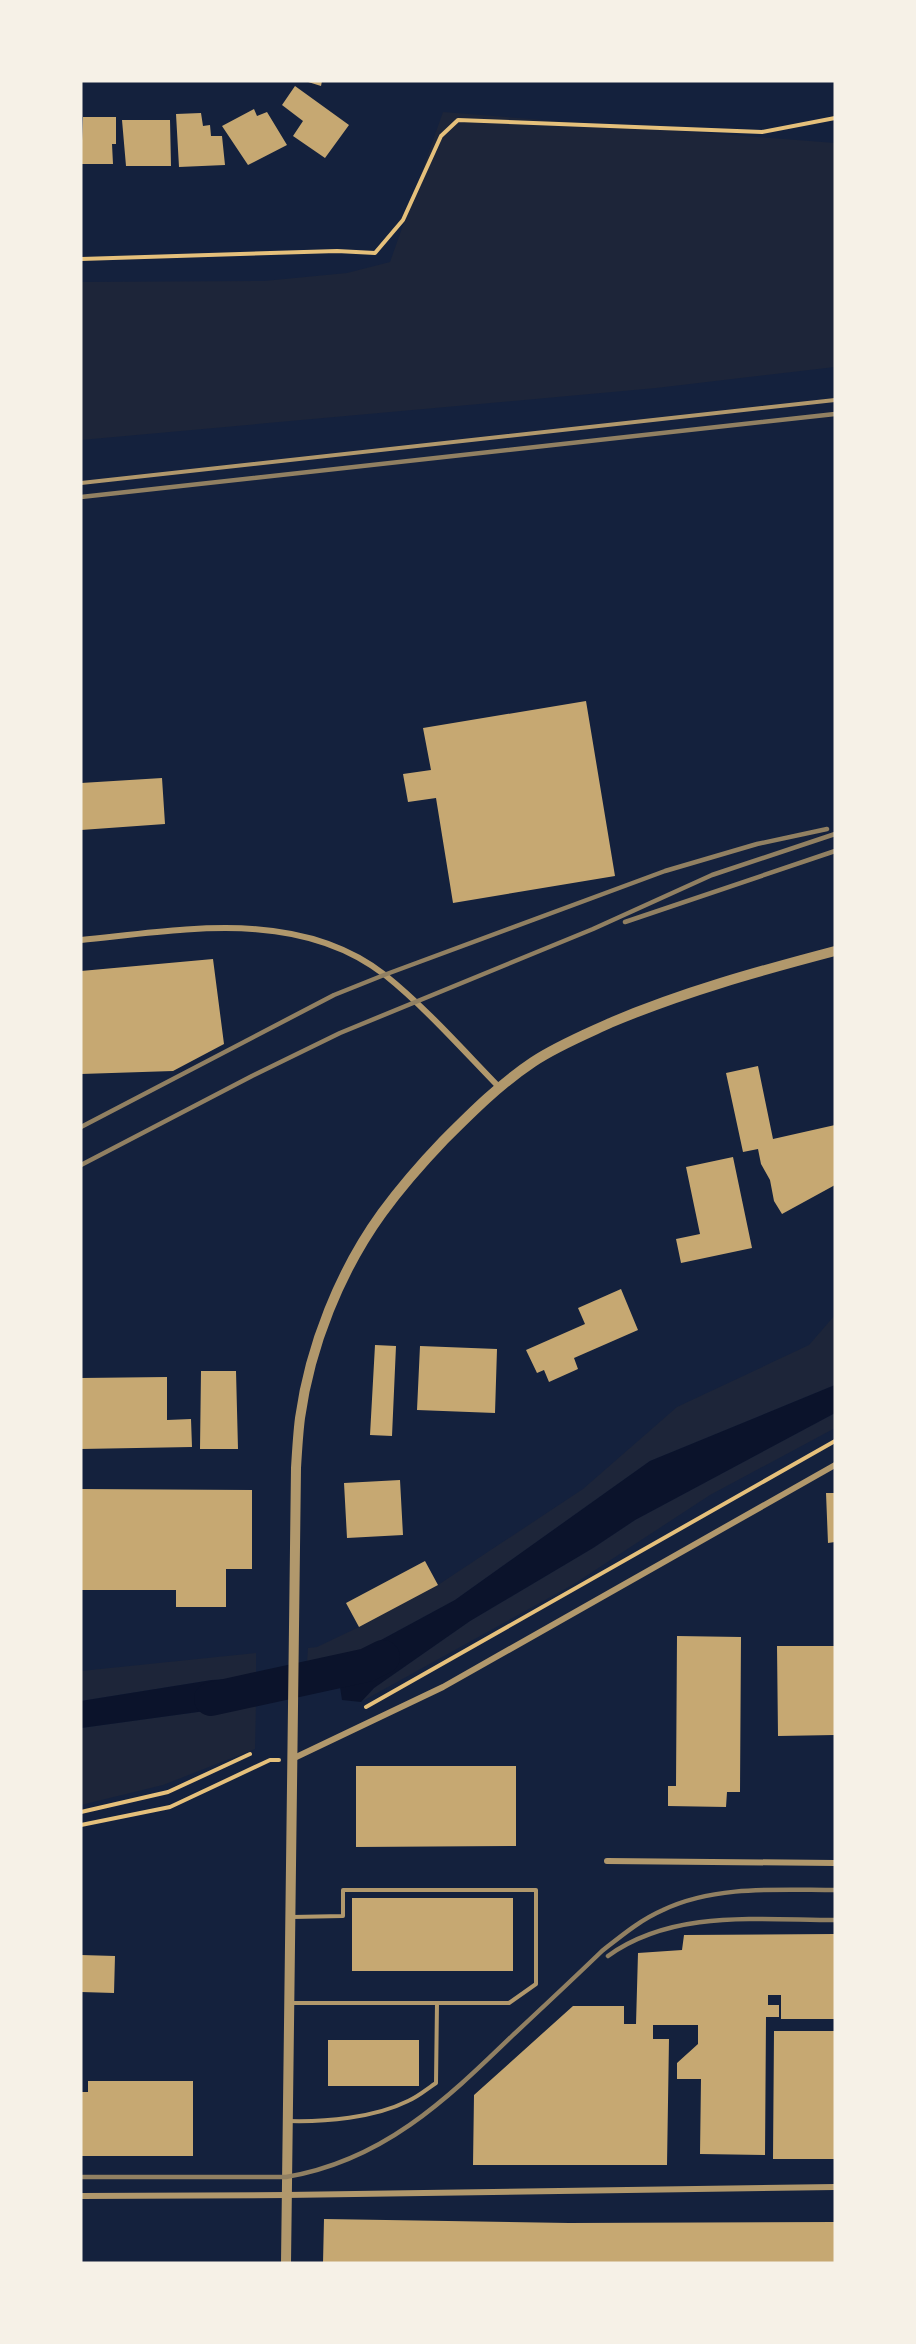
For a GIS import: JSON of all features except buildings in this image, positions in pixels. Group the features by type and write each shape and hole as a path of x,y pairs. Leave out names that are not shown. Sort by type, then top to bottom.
{"street":[{"path":"81,940 160,932 257,928 297,934 332,945 361,959 384,975 499,1087"},
{"path":"286,2263 296,1468 300,1418 314,1354 326,1322 356,1255 382,1213 419,1167 499,1087 534,1061 583,1035 629,1015 690,993 835,951"},
{"path":"291,1759 443,1687 835,1465"},
{"path":"607,1861 835,1863"},
{"path":"81,2196 835,2187"}],"lane":[{"path":"81,483 835,400"},
{"path":"289,1917 343,1916 343,1890 536,1890 536,1984 509,2003 289,2003"},
{"path":"287,2121 322,2122 363,2115 408,2101 436,2083 437,2003"}],"path":[{"path":"81,259 337,251 375,253 403,220 441,136 458,120 762,132 835,118"},
{"path":"365,1708 835,1440"},
{"path":"81,1812 168,1792 250,1754"},
{"path":"81,1825 170,1807 270,1760 291,1759"}],"shaded area":[{"path":"443,112 835,143 835,367 656,388 81,440 81,282 264,281 347,273 390,262"},
{"path":"835,1315 835,1385 650,1461 455,1600 346,1659 307,1662 308,1648 317,1647 359,1627 438,1585 583,1489 677,1407 809,1345"},
{"path":"835,1385 835,1413 635,1520 593,1548 470,1621 374,1688 361,1702 342,1700 336,1660 346,1659 455,1600 650,1461"},
{"path":"835,1413 835,1428 710,1495 574,1584 361,1702 374,1688 470,1621 593,1548 635,1520"},
{"path":"256,1653 256,1678 212,1680 81,1701 81,1671"},
{"path":"256,1678 256,1704 81,1728 81,1701 212,1680"},
{"path":"256,1704 255,1749 163,1785 81,1805 81,1728"}],"waterway":[{"path":"211,1699 367,1665 383,1657"}],"railway":[{"path":"81,497 835,414"},
{"path":"81,1127 334,995 384,975 665,871 757,844 827,829"},
{"path":"81,1165 340,1033 593,929 712,875 835,834"},
{"path":"625,922 835,851"},
{"path":"81,2177 286,2177 321,2169 352,2157 410,2125 462,2083 602,1951 655,1914 683,1902 726,1893 835,1890"},
{"path":"608,1956 633,1941 689,1924 747,1919 835,1920"}]}
